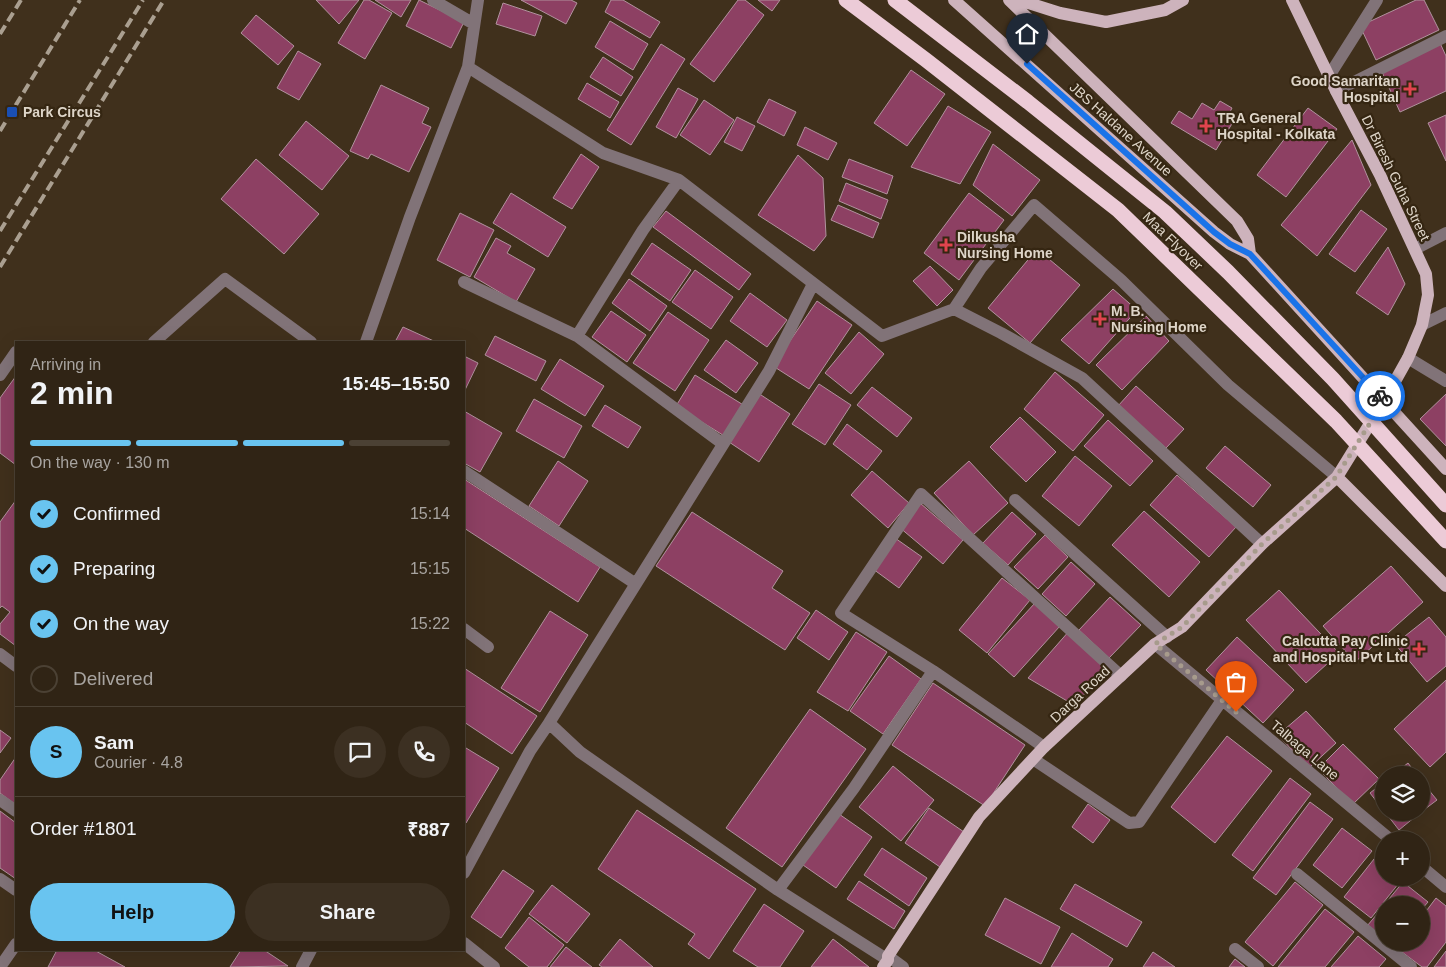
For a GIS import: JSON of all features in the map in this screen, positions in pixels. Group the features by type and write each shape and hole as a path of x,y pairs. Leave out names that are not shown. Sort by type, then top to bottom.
{"highway":[{"name":"Maa Flyover","path":"846,0 1118,210 1336,421 1446,541"},
{"name":"Maa Flyover","path":"895,0 1028,102 1166,212 1333,379 1446,505"}],"main road":[{"name":"JBS Haldane Avenue","path":"954,0 1214,232 1230,244 1250,254 1446,469"},
{"name":"JBS Haldane Avenue","path":"1009,0 1058,50 1237,220 1248,239 1250,254"},
{"path":"1019,0 1060,13 1106,22 1165,10 1183,0"},
{"name":"Dr Biresh Guha Street","path":"1292,0 1415,249 1426,274 1428,295 1422,325 1408,358 1384,401 1336,477"},
{"path":"1336,477 1446,586"},
{"name":"Darga Road","path":"886,961 979,817 1044,747 1155,644 1182,627 1262,544 1336,477"}],"street":[{"path":"433,0 474,24"},
{"path":"366,341 410,217 468,67 478,0"},
{"path":"1329,76 1377,0"},
{"path":"1336,90 1446,36"},
{"path":"468,67 603,153 679,180 882,336 954,309 981,268 1034,205 1120,280 1228,385 1336,477"},
{"path":"577,336 643,230 679,180"},
{"path":"1415,249 1446,233"},
{"path":"155,341 225,279 310,341"},
{"path":"464,282 577,336 723,444"},
{"path":"465,870 530,751 769,371 813,284"},
{"path":"954,309 1000,332 1082,378 1262,544"},
{"path":"1422,325 1446,313"},
{"path":"0,375 15,353"},
{"path":"1408,358 1446,381"},
{"path":"465,472 636,584"},
{"path":"1044,747 933,670 841,613 921,494 1121,676"},
{"path":"1015,500 1167,637"},
{"path":"465,630 488,647"},
{"name":"Talbaga Lane","path":"1155,644 1380,831"},
{"path":"0,654 15,665"},
{"path":"778,890 854,788 933,670"},
{"path":"1033,759 1129,823 1139,822 1222,700"},
{"path":"549,723 580,752 778,890 886,961 903,967"},
{"path":"0,800 15,810"},
{"path":"1297,874 1411,967"},
{"path":"1430,874 1446,887"},
{"path":"0,879 15,889"},
{"path":"465,944 494,967"},
{"path":"0,967 15,945"},
{"path":"1235,949 1258,967"},
{"path":"302,967 310,951"}],"building":[{"path":"316,0 359,0 339,24"},
{"path":"364,0 369,0 392,13 365,59 338,43"},
{"path":"375,0 411,0 401,17"},
{"path":"419,0 464,22 451,48 406,26"},
{"path":"521,0 571,0 577,3 566,24"},
{"path":"611,0 623,0 660,22 650,38 605,12"},
{"path":"738,0 745,0 764,15 714,82 690,64"},
{"path":"758,0 780,0 772,11"},
{"path":"1416,0 1424,0 1439,30 1376,60 1360,26"},
{"path":"503,3 542,16 535,36 496,24"},
{"path":"256,15 294,46 278,65 241,33"},
{"path":"610,21 648,44 633,70 595,47"},
{"path":"1440,43 1446,56 1446,91 1400,112 1381,70"},
{"path":"661,44 685,59 631,145 607,130"},
{"path":"298,51 321,64 299,100 277,88"},
{"path":"603,57 633,77 621,96 590,77"},
{"path":"911,70 945,94 907,146 874,123"},
{"path":"587,83 619,102 610,118 578,99"},
{"path":"381,85 429,108 422,123 431,127 409,172 371,154 368,159 350,151"},
{"path":"678,88 698,99 676,138 656,127"},
{"path":"769,99 796,112 784,136 757,122"},
{"path":"704,100 734,120 710,155 680,135"},
{"path":"1220,101 1232,108 1227,118 1233,122 1216,150 1171,123 1179,111 1192,119 1202,103 1214,110"},
{"path":"948,106 991,132 960,184 911,167"},
{"path":"1308,108 1337,129 1286,197 1257,175"},
{"path":"1446,115 1446,161 1428,123"},
{"path":"737,117 755,126 742,151 724,142"},
{"path":"306,121 349,156 322,190 279,155"},
{"path":"805,127 837,143 828,160 797,145"},
{"path":"1352,140 1371,185 1317,256 1281,225"},
{"path":"993,144 1040,180 1012,216 973,185"},
{"path":"581,154 599,167 572,209 553,198"},
{"path":"798,155 823,178 826,236 814,251 758,215"},
{"path":"256,159 319,214 284,254 221,199"},
{"path":"849,159 893,176 887,194 842,177"},
{"path":"846,183 888,200 881,219 839,201"},
{"path":"511,193 566,227 548,257 493,223"},
{"path":"969,193 1004,220 959,280 924,253"},
{"path":"838,205 879,223 873,238 831,220"},
{"path":"1361,210 1387,229 1355,272 1329,254"},
{"path":"666,211 751,274 739,290 653,227"},
{"path":"460,213 494,230 470,277 437,260"},
{"path":"496,238 511,246 507,253 535,269 516,302 474,277"},
{"path":"652,243 691,270 670,301 631,274"},
{"path":"1388,247 1405,284 1388,315 1356,293"},
{"path":"1037,249 1080,285 1030,343 988,308"},
{"path":"930,266 953,290 937,306 913,281"},
{"path":"695,270 733,297 711,329 672,302"},
{"path":"629,279 667,306 650,331 612,303"},
{"path":"1113,289 1137,310 1089,364 1061,340"},
{"path":"750,293 787,320 767,347 730,321"},
{"path":"817,301 852,325 809,389 773,366"},
{"path":"611,311 646,335 627,362 592,337"},
{"path":"668,312 709,340 675,391 633,363"},
{"path":"1146,316 1169,341 1122,390 1096,365"},
{"path":"403,327 434,341 396,341"},
{"path":"859,332 884,354 851,394 825,373"},
{"path":"495,336 546,361 536,381 485,355"},
{"path":"726,340 758,363 736,393 704,370"},
{"path":"465,356 478,363 465,390"},
{"path":"560,359 604,386 585,416 541,389"},
{"path":"1055,372 1104,415 1073,451 1024,409"},
{"path":"695,375 745,406 726,437 676,406"},
{"path":"15,377 15,464 0,453 0,398"},
{"path":"819,384 851,405 825,445 792,424"},
{"path":"1136,386 1184,429 1166,448 1118,406"},
{"path":"872,387 912,418 897,437 857,405"},
{"path":"758,393 790,414 759,462 726,440"},
{"path":"1446,394 1446,446 1420,419"},
{"path":"534,399 582,426 564,458 516,431"},
{"path":"605,405 641,427 628,448 592,426"},
{"path":"465,412 502,433 480,472 465,464"},
{"path":"1020,417 1056,452 1026,482 990,447"},
{"path":"1108,420 1153,461 1130,486 1084,446"},
{"path":"847,424 882,451 867,470 833,444"},
{"path":"1225,446 1271,485 1253,507 1206,468"},
{"path":"1075,456 1112,486 1079,526 1042,496"},
{"path":"558,461 588,481 559,526 529,506"},
{"path":"969,461 1008,503 973,535 934,493"},
{"path":"872,471 909,503 888,528 851,495"},
{"path":"1177,475 1236,527 1209,557 1150,505"},
{"path":"465,480 600,567 578,602 465,529"},
{"path":"15,501 15,645 0,634 0,624 10,612 2,606 0,608 0,522"},
{"path":"920,503 963,540 943,564 899,527"},
{"path":"1144,511 1200,562 1169,597 1112,545"},
{"path":"692,512 783,571 772,588 810,613 785,650 656,566"},
{"path":"1012,512 1036,534 1008,565 983,543"},
{"path":"1045,535 1068,557 1038,589 1014,567"},
{"path":"895,538 922,557 899,588 873,569"},
{"path":"1071,562 1095,584 1066,616 1042,594"},
{"path":"1391,566 1423,602 1355,662 1323,626"},
{"path":"1002,578 1030,600 987,653 959,630"},
{"path":"1279,590 1339,653 1306,683 1246,620"},
{"path":"1110,597 1141,625 1109,658 1079,630"},
{"path":"1035,603 1060,626 1014,677 988,654"},
{"path":"816,610 848,632 829,660 797,638"},
{"path":"550,611 588,635 540,712 501,688"},
{"path":"1429,617 1446,637 1446,666 1427,682 1395,644"},
{"path":"1070,630 1109,668 1074,705 1028,678"},
{"path":"856,632 887,652 848,711 817,692"},
{"path":"1237,637 1294,690 1263,723 1206,670"},
{"path":"889,656 921,679 883,734 850,711"},
{"path":"465,669 537,716 512,754 465,723"},
{"path":"1446,680 1446,752 1430,767 1394,729"},
{"path":"933,683 1025,745 985,806 892,745"},
{"path":"810,709 866,749 782,867 726,828"},
{"path":"1306,711 1336,743 1309,768 1278,735"},
{"path":"0,730 11,738 0,753"},
{"path":"1227,736 1272,771 1215,843 1171,807"},
{"path":"1343,744 1375,775 1375,783 1353,804 1318,769"},
{"path":"466,748 499,768 466,823 465,822"},
{"path":"15,758 15,804 0,793 0,780"},
{"path":"893,766 934,800 901,841 859,807"},
{"path":"1290,778 1311,794 1253,871 1232,855"},
{"path":"1375,789 1375,799 1370,793"},
{"path":"1430,792 1437,800 1430,805"},
{"path":"1310,802 1333,819 1276,895 1253,878"},
{"path":"1088,804 1110,820 1093,843 1072,827"},
{"path":"929,808 964,832 940,867 905,843"},
{"path":"637,810 756,889 709,959 688,944 695,934 598,869"},
{"path":"0,811 15,822 15,878 0,868"},
{"path":"839,814 872,837 836,888 803,865"},
{"path":"1392,821 1410,821 1399,830"},
{"path":"1342,828 1372,851 1342,888 1313,865"},
{"path":"882,848 927,878 909,906 864,875"},
{"path":"1375,858 1375,886 1397,886 1389,896 1375,896 1375,913 1371,918 1344,897"},
{"path":"503,870 534,891 501,938 471,917"},
{"path":"859,881 905,911 894,929 847,899"},
{"path":"1295,882 1323,905 1273,966 1245,942"},
{"path":"1075,884 1142,922 1127,947 1060,909"},
{"path":"552,885 590,914 567,943 529,914"},
{"path":"1400,886 1408,886 1420,896 1391,896"},
{"path":"1005,898 1060,927 1041,964 985,935"},
{"path":"1436,898 1446,906 1446,942 1427,967 1422,967 1401,951 1430,951 1430,906"},
{"path":"764,904 804,931 780,967 758,967 733,951"},
{"path":"1325,909 1354,932 1325,967 1278,967"},
{"path":"529,917 564,945 547,967 529,967 505,948"},
{"path":"1375,917 1375,932 1367,926"},
{"path":"1072,933 1113,959 1108,967 1051,967"},
{"path":"1358,936 1386,959 1379,967 1331,967"},
{"path":"620,939 653,967 602,967 599,965"},
{"path":"833,939 869,967 811,967"},
{"path":"566,947 592,967 550,967"},
{"path":"56,951 96,951 125,967 48,967"},
{"path":"240,951 266,951 288,966 230,967"},
{"path":"1446,951 1446,967 1434,967"},
{"path":"1153,952 1175,967 1143,967"},
{"path":"1235,959 1245,967 1229,967"}],"railway":[{"path":"0,34 21,0"},
{"path":"0,131 80,0"},
{"path":"0,231 143,0"},
{"path":"0,267 164,0"}],"way so far":[{"path":"1236,712 1155,644 1182,627 1262,544 1336,477 1384,401 1380,396"}],"place":[{"name":"Good Samaritan Hospital","path":"1410,89"},
{"name":"Park Circus","path":"12,112"},
{"name":"TRA General Hospital - Kolkata","path":"1206,126"},
{"name":"Dilkusha Nursing Home","path":"946,245"},
{"name":"M. B. Nursing Home","path":"1100,319"},
{"name":"Calcutta Pay Clinic and Hospital Pvt Ltd","path":"1419,649"}],"route":[{"path":"1027,64 1214,232 1230,244 1250,254 1380,396"}]}
